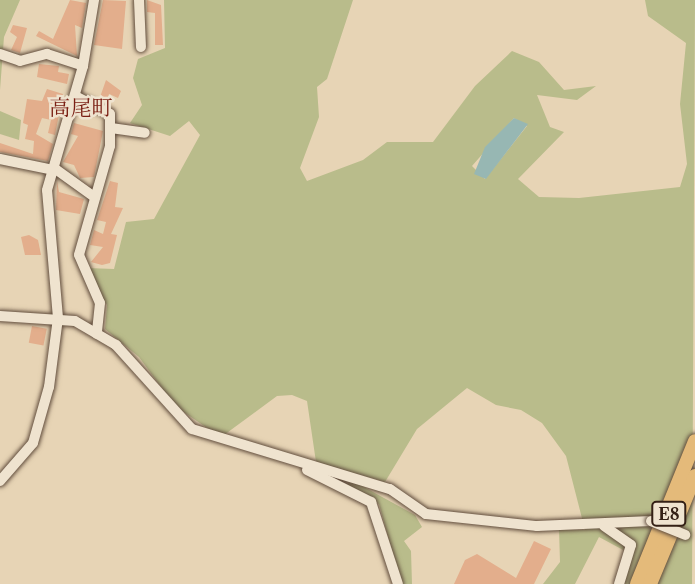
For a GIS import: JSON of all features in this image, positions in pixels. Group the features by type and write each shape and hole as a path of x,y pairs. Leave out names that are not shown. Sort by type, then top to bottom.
{"highway":[{"name":"E8","path":"637,584 695,441"},
{"name":"E8","path":"650,584 695,476"}],"street":[{"path":"0,481 38,433 58,318 46,204 83,66 92,0"},
{"path":"139,0 141,47"},
{"path":"0,54 20,61 47,54 83,66"},
{"path":"75,96 109,108 111,128 79,263 100,303 97,334"},
{"path":"111,128 145,133"},
{"path":"0,159 54,169 93,196"},
{"path":"0,316 58,318 97,334 136,364 192,429 368,481 442,519 604,526 651,521 690,538"},
{"path":"307,470 371,502 398,584"},
{"path":"604,526 631,545 619,584"}],"green space":[{"path":"0,0 20,0 4,37 0,90"},
{"path":"164,0 353,0 327,79 317,87 319,117 300,168 307,181 363,160 387,142 433,142 475,86 512,51 539,62 564,90 596,86 577,100 537,95 550,127 564,132 518,179 539,197 579,198 680,187 687,164 680,104 686,43 648,16 645,0 695,0 692,584 621,584 625,551 599,537 575,584 543,584 560,562 559,529 585,530 566,456 542,423 521,410 496,405 467,388 417,429 385,482 316,462 307,401 292,395 277,396 224,435 213,432 175,406 139,357 105,329 107,305 86,277 87,268 114,269 126,222 154,219 200,135 189,121 170,136 130,123 142,105 133,78 138,59 165,48","holes":["514,118 527,126 485,179 472,166"]},
{"path":"0,111 21,120 19,140 0,134"},
{"path":"353,481 415,515 422,527 404,541 411,551 412,584 401,584 379,504 346,484"}],"water":[{"path":"514,118 528,124 486,179 474,174 485,147"}],"building":[{"path":"70,0 86,3 82,28 75,25 77,56 36,36 39,31 53,39"},
{"path":"103,0 126,1 122,49 94,45"},
{"path":"147,0 161,5 163,45 155,45 155,13 147,12"},
{"path":"13,25 27,28 20,53 11,50 17,37 10,32"},
{"path":"39,64 59,66 58,72 69,74 67,84 37,77"},
{"path":"106,80 121,91 118,98 109,94 106,103 99,100"},
{"path":"47,89 63,94 55,135 48,133 51,120 42,118 36,134 53,144 48,161 0,152 0,143 33,154 34,141 25,139 28,125 23,123 27,99 42,101"},
{"path":"74,123 103,131 94,177 80,178 74,165 63,162 78,136 71,134"},
{"path":"57,181 59,192 84,199 80,214 56,210"},
{"path":"110,181 118,183 115,207 123,208 111,234 117,235 110,263 102,265 91,262 103,247 90,245 94,230 103,234 106,222 97,220"},
{"path":"29,235 38,240 41,255 25,255 21,237"},
{"path":"32,326 47,329 43,346 29,343"},
{"path":"534,541 551,549 534,584 454,584 465,560 477,554 516,578"}],"district":[{"name":"高尾町","path":"81,108"}]}
